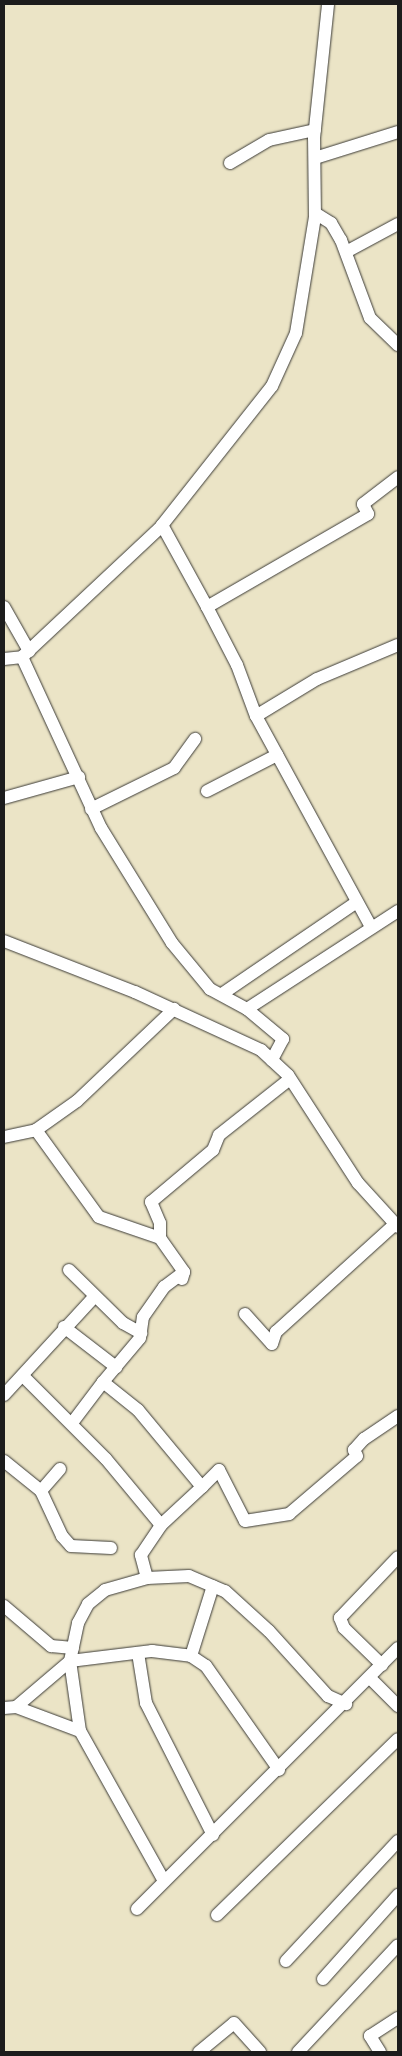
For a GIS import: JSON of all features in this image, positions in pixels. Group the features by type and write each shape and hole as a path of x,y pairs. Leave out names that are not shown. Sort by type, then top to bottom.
{"street":[{"path":"4,659 26,654 162,526 272,386 296,333 315,213 315,130 328,4"},
{"path":"230,163 269,140 315,130"},
{"path":"315,158 398,132"},
{"path":"315,213 331,223 346,252 370,318 398,345"},
{"path":"346,252 398,224"},
{"path":"207,608 368,514 363,504 398,477"},
{"path":"162,526 237,664 256,716 370,927"},
{"path":"4,607 79,777 91,809 172,943 210,989 247,1009 283,1039 272,1060"},
{"path":"256,716 317,679 398,645"},
{"path":"91,809 174,768 195,739"},
{"path":"207,791 277,755"},
{"path":"4,798 79,777"},
{"path":"222,994 357,902"},
{"path":"247,1009 370,927 398,911"},
{"path":"4,941 174,1010 261,1050 290,1079 358,1183 397,1225 276,1332 272,1344 245,1314"},
{"path":"4,1137 36,1130 108,1074 174,1010"},
{"path":"72,1423 141,1333 143,1317 164,1287 183,1275 160,1238 160,1223 151,1202 213,1150 219,1136 290,1079"},
{"path":"36,1130 99,1217 160,1238"},
{"path":"69,1270 94,1296 141,1333"},
{"path":"4,1394 23,1376 64,1327 94,1296"},
{"path":"64,1327 116,1367"},
{"path":"23,1376 72,1423 161,1525"},
{"path":"103,1382 138,1410 202,1487"},
{"path":"147,1578 142,1555 161,1525 219,1470 245,1521 289,1514 357,1456 354,1450 364,1439 398,1416"},
{"path":"4,1461 41,1491 71,1546 111,1548"},
{"path":"41,1491 60,1469"},
{"path":"382,1665 340,1618 398,1556"},
{"path":"164,1881 80,1731 70,1662 88,1604 105,1590 147,1578 189,1576 225,1591 269,1631 328,1696 346,1704"},
{"path":"191,1656 213,1586"},
{"path":"4,1606 50,1646 73,1648"},
{"path":"137,1909 346,1704 398,1648"},
{"path":"138,1653 146,1703 213,1835"},
{"path":"10,1708 70,1662 138,1653 191,1656 206,1666 279,1770"},
{"path":"370,1678 398,1706"},
{"path":"10,1708 80,1731"},
{"path":"217,1915 398,1739"},
{"path":"286,1961 398,1841"},
{"path":"323,1979 398,1895"},
{"path":"299,2052 398,1946"},
{"path":"376,2051 370,2036 398,2018"},
{"path":"199,2052 234,2024 260,2052"}]}
